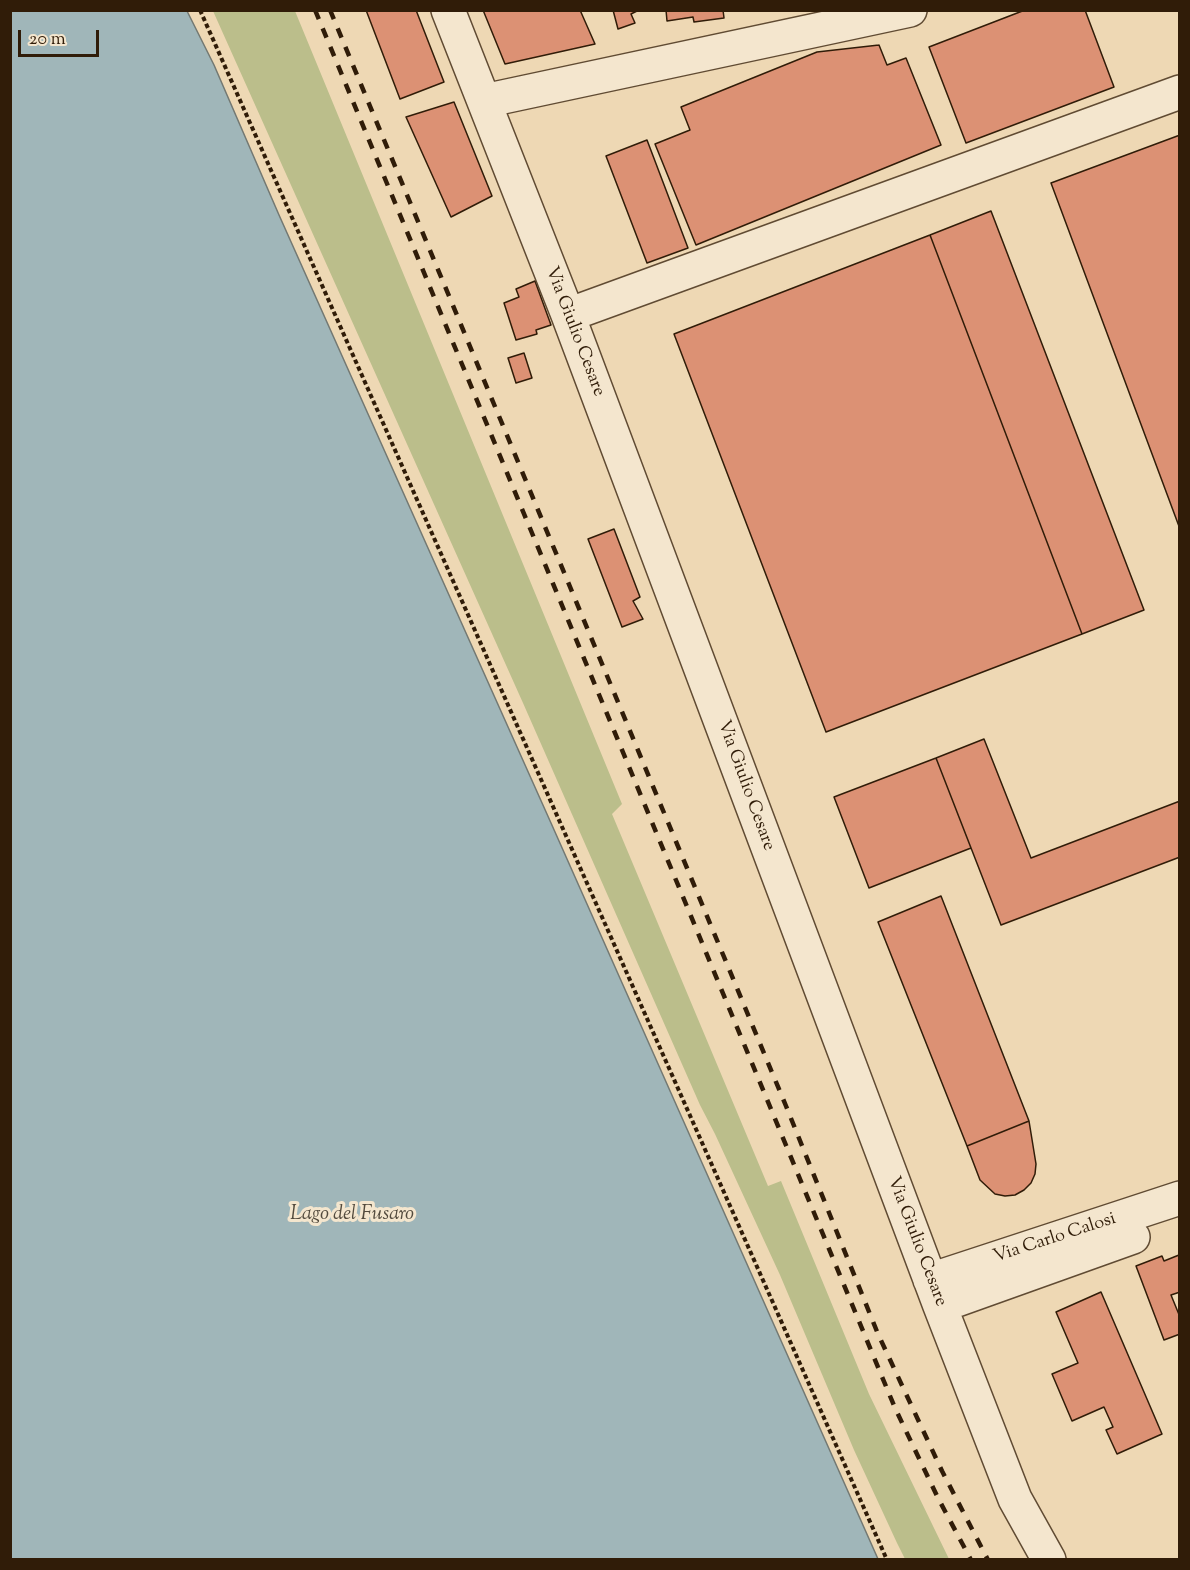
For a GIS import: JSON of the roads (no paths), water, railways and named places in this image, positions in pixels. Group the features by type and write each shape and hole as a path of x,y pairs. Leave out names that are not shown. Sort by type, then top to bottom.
{"street":[{"name":"Via Giulio Cesare","path":"448,10 568,315 935,1293 1015,1499 1049,1560"},
{"path":"484,101 910,10"},
{"path":"568,315 1179,92"},
{"name":"Via Carlo Calosi","path":"935,1293 1179,1198"},
{"path":"935,1293 1121,1241 1179,1222"}],"water":[{"name":"Lago del Fusaro","path":"11,10 187,11 214,65 878,1559 11,1559"}],"railway":[{"path":"315,10 895,1408 971,1560"},
{"path":"330,10 786,1106 878,1334 942,1471 988,1560"}]}
